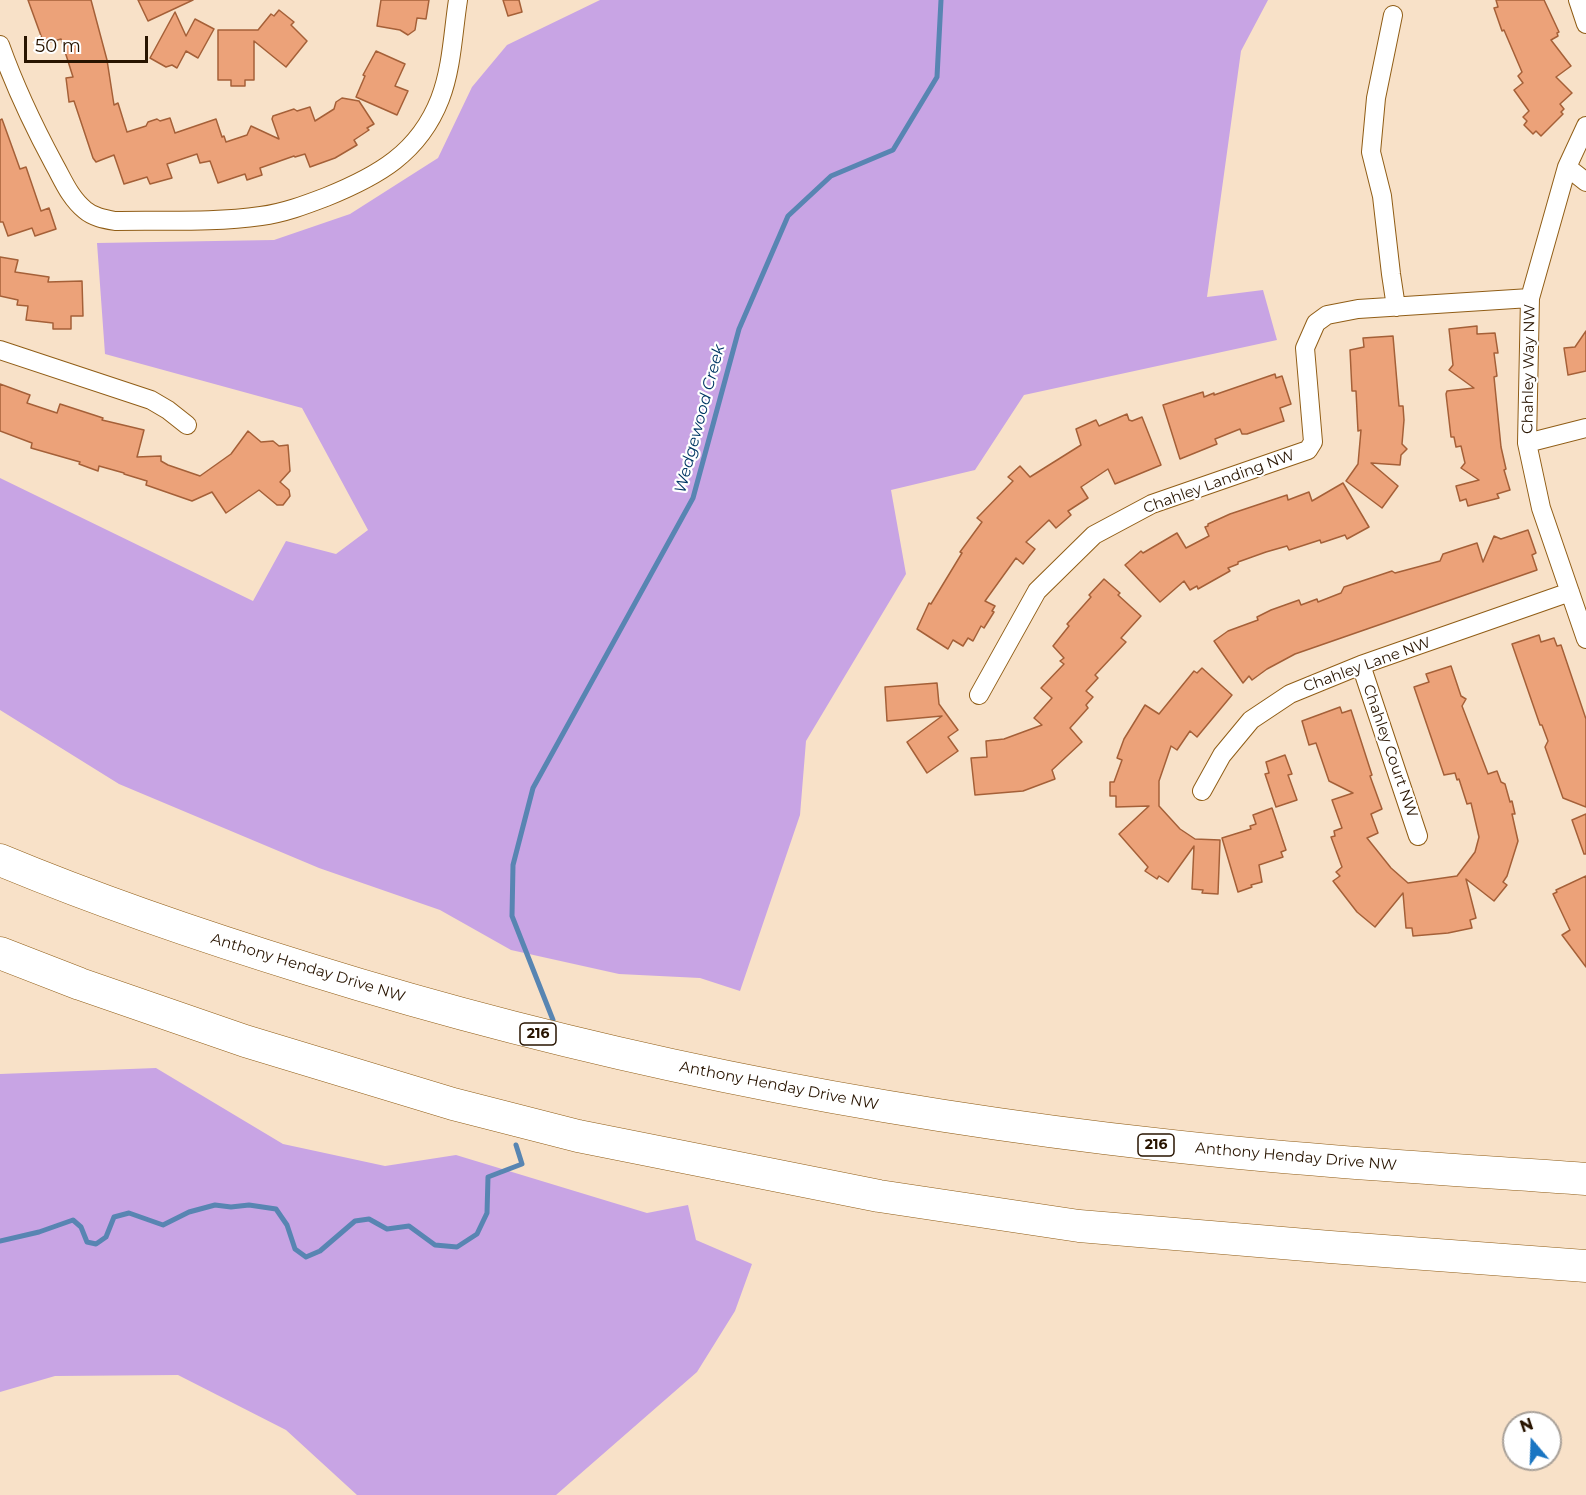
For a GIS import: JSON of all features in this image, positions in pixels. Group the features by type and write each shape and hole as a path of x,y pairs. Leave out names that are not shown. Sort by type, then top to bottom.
{"highway":[{"name":"Anthony Henday Drive NW","path":"0,860 60,885 214,940 347,981 532,1033 730,1079 866,1103 1164,1145 1586,1179"},
{"path":"0,953 135,1004 245,1041 453,1104 578,1136 703,1162 879,1196 1078,1226 1330,1248 1586,1266"},
{"path":"1330,1248 1586,1287"}],"street":[{"path":"0,45 16,90 34,127 68,190 87,212 115,221 261,216 312,202 374,176 401,156 413,143 439,101 447,75 458,0"},
{"path":"1578,0 1586,24"},
{"path":"1393,15 1376,98 1371,152 1382,196 1396,307"},
{"name":"Chahley Way NW","path":"1586,126 1567,167 1530,298 1527,442 1541,508 1586,639"},
{"path":"1567,167 1586,182"},
{"name":"Chahley Landing NW","path":"979,694 1037,591 1094,535 1152,504 1308,450 1313,442 1305,348 1316,323 1327,315 1358,309 1530,298"},
{"path":"0,350 151,400 187,425"},
{"path":"1527,442 1586,428"},
{"name":"Chahley Lane NW","path":"1202,791 1222,755 1251,720 1290,694 1361,665 1570,592"},
{"name":"Chahley Court NW","path":"1361,665 1418,836"}],"shaded area":[{"path":"600,0 1268,0 1241,51 1207,297 1263,290 1277,340 1024,395 975,470 891,490 906,574 806,741 800,815 740,991 700,978 619,974 511,950 440,910 319,868 119,784 0,710 0,478 253,601 286,541 336,554 368,530 302,408 105,354 97,243 274,240 350,214 438,158 472,87 507,45"},
{"path":"156,1068 283,1144 385,1166 456,1155 647,1213 688,1205 696,1240 752,1264 735,1311 697,1372 556,1495 357,1495 286,1430 178,1375 55,1376 0,1392 0,1074"}],"building":[{"path":"28,0 91,0 107,60 114,105 118,103 127,132 146,126 148,122 157,119 160,121 170,118 175,133 216,119 226,142 247,135 251,126 279,139 273,116 294,109 297,111 310,107 315,121 334,109 336,102 342,98 359,101 374,124 354,140 357,145 335,158 310,167 305,154 260,168 262,175 247,180 245,174 218,183 210,161 200,163 197,154 167,164 172,178 150,184 147,177 124,184 114,155 96,162 93,158 74,101 69,102 66,78 73,77 61,39 44,44"},
{"path":"138,0 193,0 148,21"},
{"path":"381,0 429,0 426,19 417,18 415,30 408,35 400,30 377,26"},
{"path":"503,0 519,0 522,12 508,16"},
{"path":"1496,0 1544,0 1559,32 1558,36 1551,40 1571,66 1556,77 1572,93 1560,104 1564,109 1561,112 1563,114 1541,136 1536,131 1533,134 1524,125 1527,121 1523,117 1529,111 1514,90 1523,83 1518,76 1522,72 1504,30 1502,31 1494,8 1498,7"},
{"path":"279,10 294,22 291,25 307,41 286,67 254,41 254,80 245,80 245,86 231,86 231,80 218,80 218,30 258,30 271,14 274,16"},
{"path":"175,12 186,36 195,19 214,29 198,58 186,51 177,68 172,65 166,67 150,58"},
{"path":"376,51 405,64 395,86 408,91 397,115 356,97 365,76 363,75"},
{"path":"2,119 20,169 26,167 41,211 49,208 56,229 35,236 32,228 8,236 3,222 0,222 0,120"},
{"path":"0,257 18,260 15,272 49,277 48,282 82,281 83,316 71,316 71,329 53,329 53,323 26,320 28,306 17,305 18,300 0,296"},
{"path":"1477,326 1477,334 1495,333 1498,353 1494,353 1497,376 1494,377 1501,447 1506,469 1504,470 1510,490 1497,494 1499,498 1468,506 1466,499 1460,501 1456,486 1479,480 1461,468 1465,463 1461,446 1456,447 1454,437 1451,437 1446,394 1447,391 1474,388 1449,370 1453,365 1449,329"},
{"path":"1586,331 1586,371 1568,375 1564,348 1575,347"},
{"path":"1393,336 1399,406 1403,406 1402,444 1407,449 1401,455 1400,465 1371,463 1398,486 1382,508 1346,481 1358,464 1361,430 1358,431 1356,391 1352,391 1350,350 1364,347 1363,338"},
{"path":"1275,374 1276,378 1282,376 1291,404 1280,408 1284,421 1247,434 1242,434 1240,429 1215,439 1217,444 1180,459 1163,405 1203,392 1204,397 1214,393 1214,395"},
{"path":"0,384 30,395 27,403 57,413 60,404 103,418 102,420 144,430 137,457 161,456 161,461 168,465 200,476 231,454 248,431 261,442 273,441 279,446 288,445 290,471 280,482 289,490 290,496 283,505 277,505 259,490 226,513 212,492 192,501 146,485 147,481 124,473 99,466 98,471 79,464 80,462 31,448 32,443 0,431"},
{"path":"1127,414 1129,420 1132,421 1142,417 1161,465 1115,484 1108,469 1081,487 1088,498 1068,511 1071,515 1056,528 1049,520 1026,542 1035,549 1023,564 1016,558 985,601 995,606 992,611 994,612 984,628 981,626 973,641 968,638 963,646 953,640 948,649 917,629 929,603 931,604 962,553 960,552 982,522 977,518 1013,481 1008,477 1020,466 1030,477 1081,445 1076,429 1096,420 1099,426"},
{"path":"1343,483 1369,527 1347,539 1345,535 1289,550 1287,546 1266,552 1238,562 1228,568 1230,571 1198,589 1197,586 1190,590 1184,581 1160,602 1125,565 1141,551 1143,553 1177,533 1186,548 1209,536 1205,527 1208,524 1230,514 1287,495 1288,500 1309,492 1312,501"},
{"path":"1528,530 1536,553 1532,555 1537,570 1295,654 1252,680 1249,676 1243,683 1214,641 1228,631 1258,620 1257,617 1271,610 1299,600 1301,605 1317,599 1318,602 1341,593 1344,587 1392,571 1395,573 1440,561 1443,554 1477,543 1483,562 1494,536 1501,539"},
{"path":"1104,579 1141,616 1121,638 1126,642 1095,675 1098,678 1086,691 1093,697 1086,705 1088,708 1070,728 1082,742 1052,770 1055,779 1023,791 975,795 971,758 987,757 986,741 1004,739 1042,725 1034,718 1052,698 1041,688 1064,664 1060,661 1064,658 1053,646 1069,626 1067,624 1091,597 1089,595"},
{"path":"1539,635 1541,642 1554,638 1557,646 1561,645 1586,719 1586,807 1563,798 1545,747 1548,741 1540,725 1512,644"},
{"path":"1451,666 1461,696 1466,699 1462,706 1488,774 1497,771 1501,782 1505,784 1510,802 1512,801 1515,814 1512,814 1518,841 1503,882 1507,885 1494,901 1466,879 1476,918 1470,920 1472,928 1413,936 1412,928 1406,928 1403,893 1375,927 1357,912 1333,881 1340,876 1336,872 1342,867 1331,837 1335,836 1334,831 1342,828 1332,800 1353,793 1329,781 1316,743 1309,745 1302,721 1340,707 1342,713 1351,710 1382,809 1371,814 1378,833 1367,838 1391,868 1408,883 1457,876 1475,852 1479,837 1471,803 1467,804 1459,779 1457,780 1455,773 1444,775 1414,687 1429,682 1426,674"},
{"path":"1202,668 1232,695 1197,737 1190,731 1177,750 1171,746 1159,781 1159,806 1180,829 1195,839 1220,840 1218,894 1202,893 1203,890 1192,889 1194,846 1168,882 1159,876 1157,879 1145,871 1148,867 1119,834 1149,806 1116,807 1116,796 1110,796 1110,782 1114,782 1122,760 1117,758 1124,739 1145,705 1159,714 1194,671 1197,673"},
{"path":"937,683 939,704 958,730 948,737 958,751 927,773 907,742 942,716 887,721 885,687"},
{"path":"1285,755 1292,774 1288,775 1297,800 1276,807 1265,774 1269,773 1266,762"},
{"path":"1272,808 1286,850 1281,852 1283,857 1259,865 1262,882 1238,892 1222,838 1251,829 1250,826 1256,824 1253,815"},
{"path":"1586,814 1586,854 1584,854 1572,820"},
{"path":"1586,876 1586,967 1562,935 1570,930 1553,894 1557,892 1556,890"}],"waterway":[{"name":"Wedgewood Creek","path":"553,1020 512,916 513,865 533,788 693,498 739,329 788,216 831,176 893,150 937,77 941,0"},
{"name":"Wedgewood Creek","path":"0,1241 39,1232 73,1220 81,1227 87,1242 96,1244 106,1237 114,1217 129,1213 163,1225 189,1212 215,1205 231,1207 249,1205 276,1209 287,1225 295,1249 306,1257 320,1251 355,1221 369,1219 387,1229 409,1226 435,1245 457,1247 477,1234 487,1213 488,1177 522,1164 516,1145"}]}
